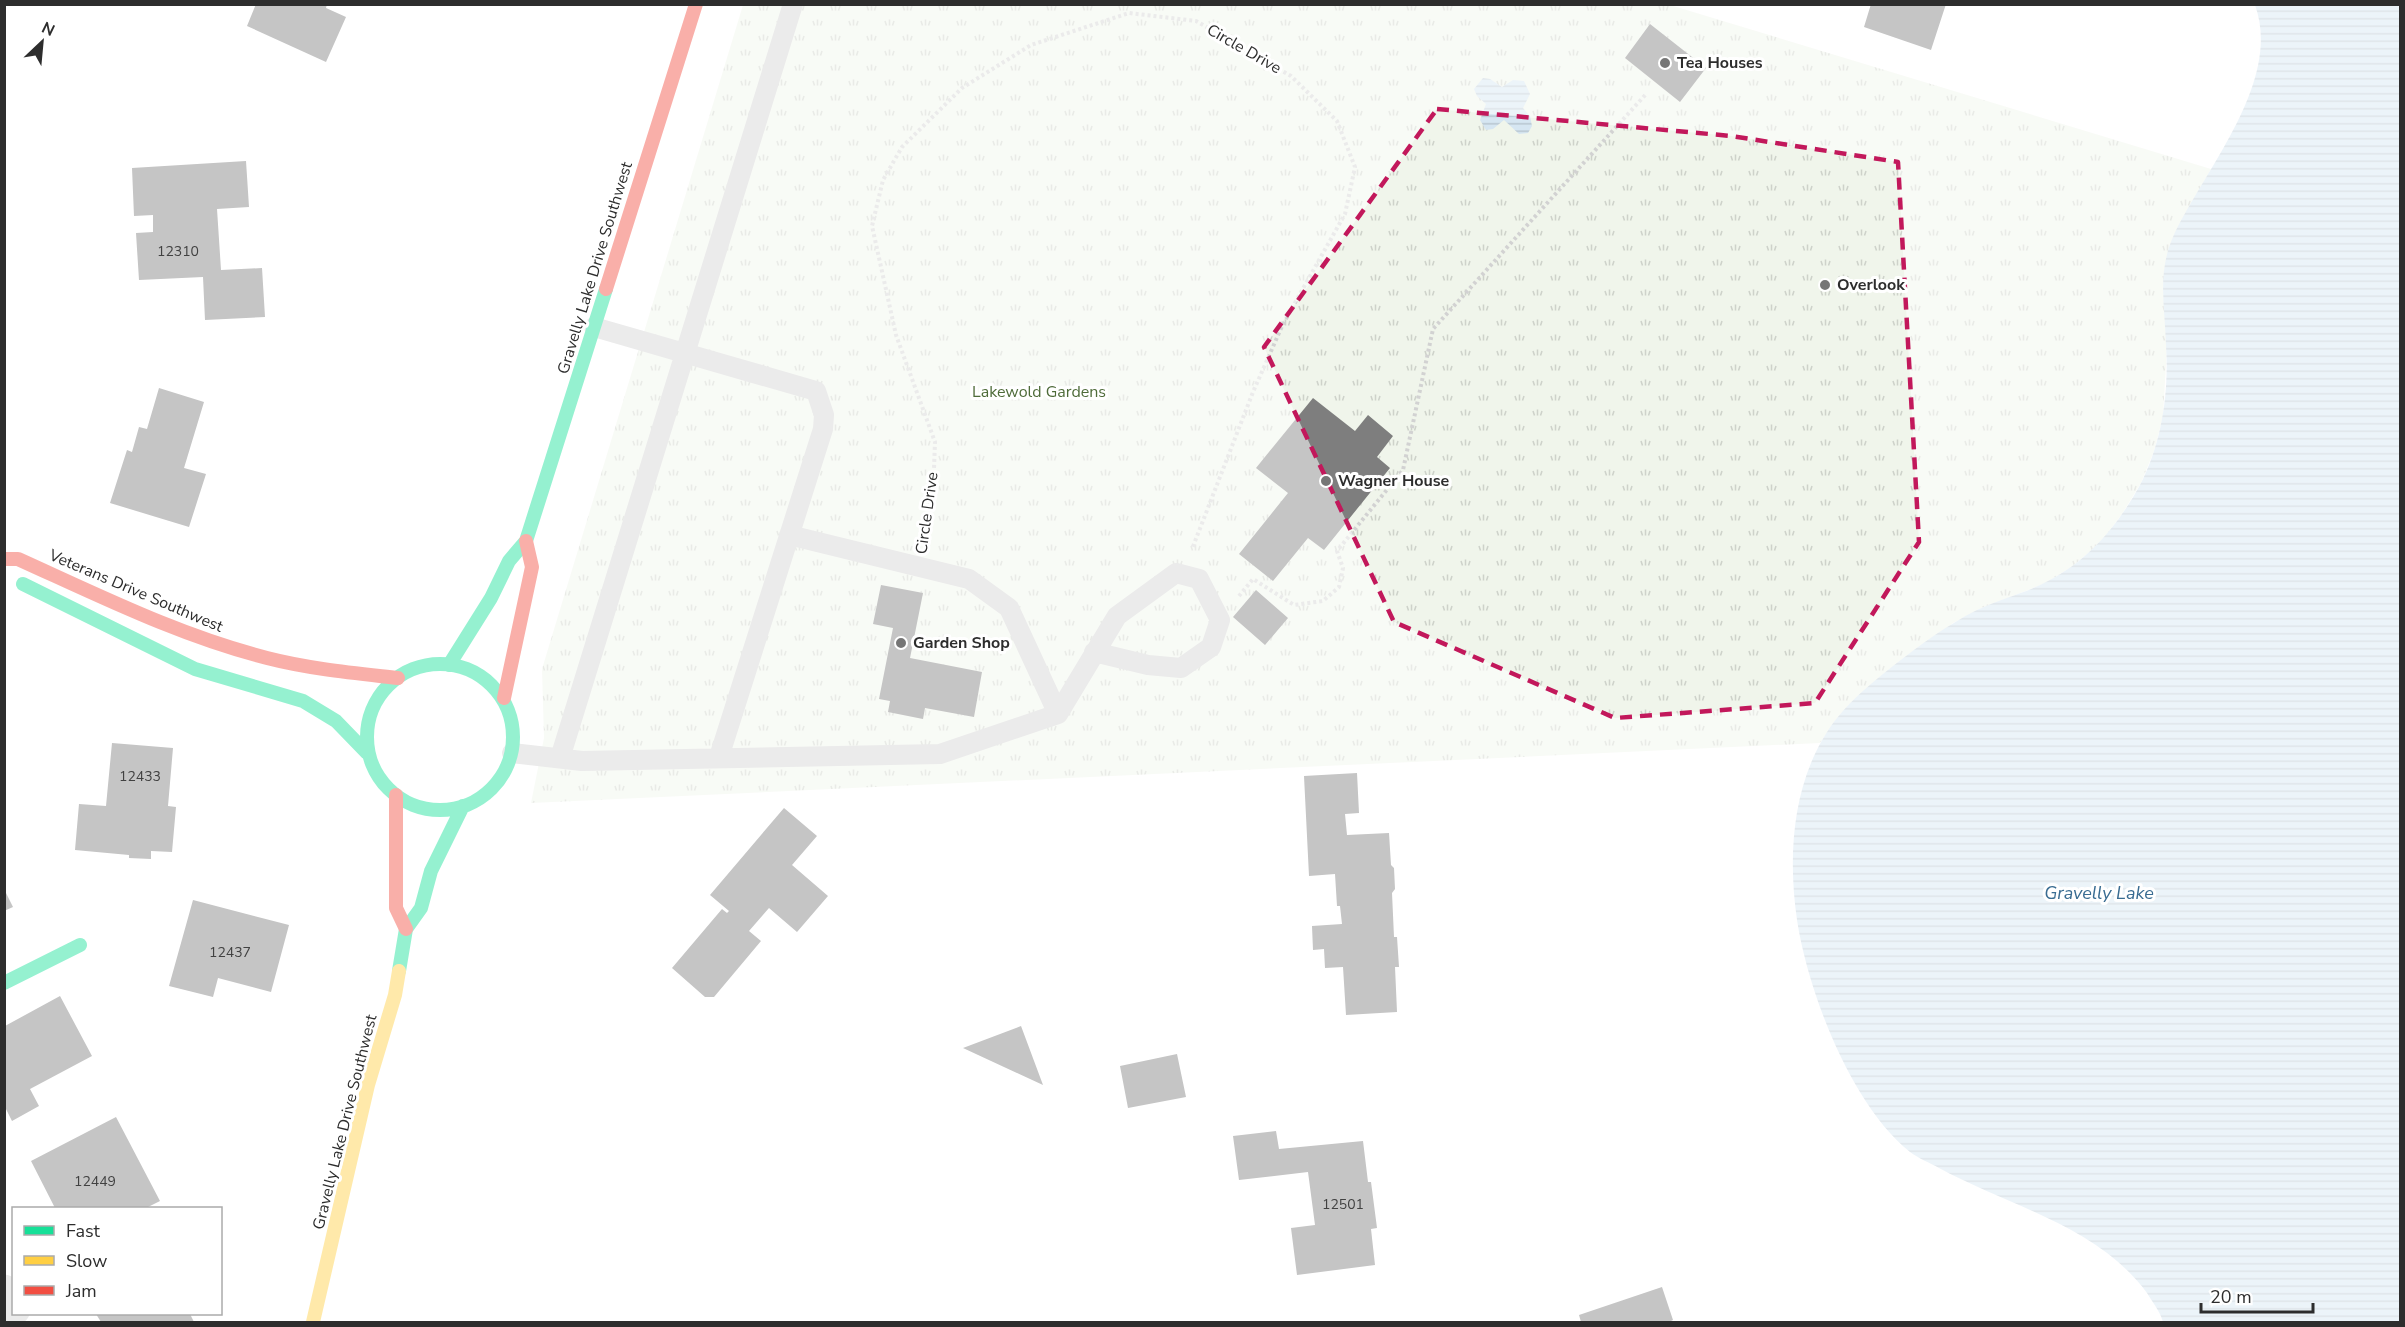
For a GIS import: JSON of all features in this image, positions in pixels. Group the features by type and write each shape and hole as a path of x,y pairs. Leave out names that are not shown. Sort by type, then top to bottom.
{"main road":[{"name":"Gravelly Lake Drive Southwest","path":"449,665 491,598 510,561 526,541 696,4"},
{"name":"Gravelly Lake Drive Southwest","path":"504,698 532,567 526,541"},
{"name":"Veterans Drive Southwest","path":"4,559 18,559 160,622 268,659 398,678"},
{"path":"12,579 195,669 303,701 336,721 367,753"},
{"path":"449,665 466,669 483,677 504,698 514,721 512,753 497,781 480,797 444,812 427,810 396,795 374,771 367,753 366,735 370,716 383,693 398,678 416,669 449,665"},
{"name":"Gravelly Lake Drive Southwest","path":"396,795 396,908 406,929"},
{"name":"Gravelly Lake Drive Southwest","path":"313,1323 368,1085 395,995 406,929 421,908 431,871 463,806"},
{"path":"4,983 80,945"}],"street":[{"path":"4,1291 12,1305"}],"lane":[{"path":"560,758 793,4"},
{"path":"594,327 816,391 824,416 823,429 720,757"},
{"path":"789,535 969,579 1010,608 1058,714"},
{"path":"512,753 582,761 940,754 1058,714 1094,652 1117,616 1176,573 1199,579 1220,620 1211,647 1181,668 1148,665 1094,652"}],"path":[{"name":"Circle Drive","path":"919,567 933,495 935,442 896,335 872,226 884,180 902,147 962,88 1031,45 1129,13 1196,21 1291,76 1337,121 1355,166 1345,214 1283,324 1253,392 1182,575"},
{"path":"1220,620 1253,579 1294,605 1323,601 1339,587 1343,568 1337,551 1403,470 1432,329 1647,93"}],"highlighted area":[{"path":"1437,109 1731,136 1898,162 1919,542 1815,703 1615,718 1394,622 1264,347"}],"green space":[{"name":"Lakewold Gardens","path":"743,5 1670,5 2211,169 2173,238 2163,417 2154,451 2141,483 2101,542 2073,566 2046,583 1982,608 1953,623 1838,717 1820,743 531,803 544,738 542,669"}],"water":[{"name":"Gravelly Lake","path":"2255,5 2400,5 2400,1322 2163,1322 2147,1293 2127,1270 2104,1251 2051,1220 1966,1182 1910,1152 1869,1106 1835,1045 1811,980 1797,920 1794,894 1794,841 1802,788 1822,740 1837,718 1864,690 1913,650 1944,629 1977,610 2040,585 2077,563 2112,527 2140,485 2154,452 2165,399 2167,363 2163,277 2168,250 2186,211 2236,125 2249,95 2258,64 2261,34"},
{"path":"1483,78 1490,79 1502,87 1513,80 1524,81 1530,94 1523,108 1530,116 1532,126 1528,133 1519,134 1504,120 1493,129 1486,130 1480,120 1486,104 1477,96 1474,89"}],"building":[{"path":"256,4 327,4 326,8 346,17 326,62 247,26"},
{"path":"1871,4 1946,4 1931,50 1864,27"},
{"name":"Tea Houses","path":"1650,24 1706,68 1680,102 1625,58"},
{"path":"246,161 249,207 217,209 221,270 262,268 265,317 205,320 203,277 139,280 136,233 153,232 153,215 134,216 132,168"},
{"path":"159,388 204,402 184,468 206,474 189,527 110,503 127,450 132,452 139,427 147,429"},
{"name":"Wagner House","path":"1313,398 1355,431 1368,415 1393,436 1377,457 1390,468 1324,550 1308,538 1273,581 1239,554 1288,493 1256,468"},
{"name":"Garden Shop","path":"881,585 923,593 910,658 982,672 974,717 925,708 923,719 888,712 890,701 879,699 893,628 873,624"},
{"path":"1256,590 1288,618 1265,645 1233,617"},
{"path":"112,743 173,748 168,806 176,807 172,852 151,851 151,859 75,850 79,804 106,806"},
{"path":"1357,773 1359,813 1345,814 1347,835 1389,833 1391,865 1394,868 1395,889 1392,893 1394,937 1397,937 1399,967 1395,967 1397,1012 1346,1015 1343,967 1325,968 1324,949 1313,950 1312,926 1342,924 1340,906 1337,906 1335,874 1309,876 1304,776"},
{"path":"784,808 817,836 792,865 828,896 797,932 769,908 749,931 761,941 714,997 705,997 672,968 722,909 727,913 729,911 710,895"},
{"path":"4,889 13,907 4,911"},
{"path":"193,900 289,925 271,992 218,978 213,997 169,986"},
{"path":"60,996 92,1056 30,1089 39,1106 12,1121 5,1107 5,1026"},
{"path":"1021,1026 1043,1085 963,1048"},
{"path":"1177,1054 1186,1097 1128,1108 1120,1066"},
{"path":"116,1117 160,1201 148,1207 54,1207 31,1161"},
{"path":"1276,1131 1279,1149 1363,1141 1377,1228 1371,1229 1375,1265 1297,1275 1291,1228 1315,1225 1308,1172 1239,1180 1233,1136"},
{"path":"1662,1287 1673,1320 1669,1322 1581,1322 1579,1315"},
{"path":"97,1315 190,1315 194,1322 101,1322"}],"traffic: fast":[{"path":"449,665 491,598 509,561 526,541 606,289"},
{"path":"23,584 195,669 303,701 336,721 367,753"},
{"path":"440,664 468,670 492,685 507,709 513,737 507,765 492,789 468,804 440,810 412,804 388,789 373,765 367,737 373,709 388,685 412,670 440,664"},
{"path":"399,971 406,929 421,908 431,871 463,806"},
{"path":"4,983 80,945"}],"traffic: slow":[{"path":"313,1322 368,1085 395,995 399,971"}],"traffic: jam":[{"path":"606,289 696,4"},
{"path":"504,698 532,567 526,541"},
{"path":"4,559 18,559 172,627 235,649 299,665 398,678"},
{"path":"396,795 396,908 406,929"}],"place":[{"name":"Tea Houses","path":"1665,63"},
{"name":"Overlook","path":"1825,285"},
{"name":"Wagner House","path":"1326,481"},
{"name":"Garden Shop","path":"901,643"}]}
